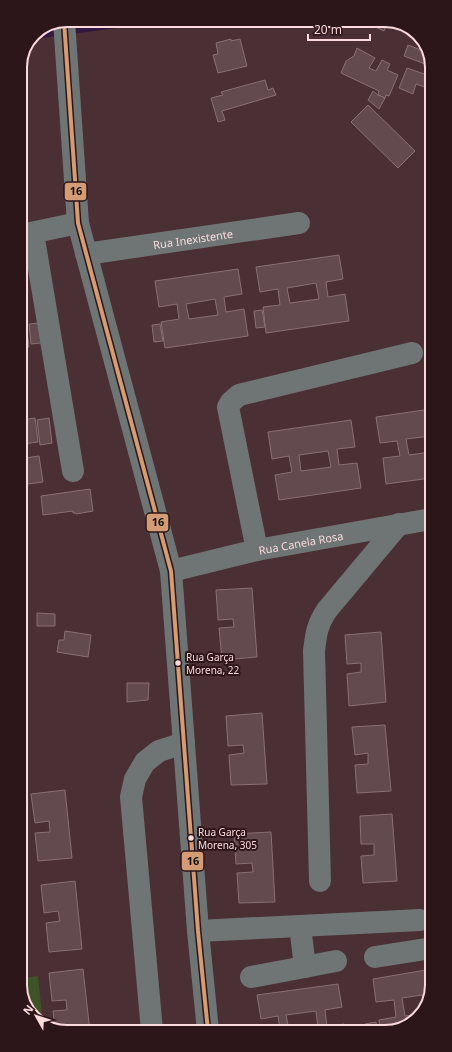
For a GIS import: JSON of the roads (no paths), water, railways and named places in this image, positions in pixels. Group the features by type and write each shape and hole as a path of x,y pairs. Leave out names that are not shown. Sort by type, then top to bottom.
{"street":[{"path":"64,27 78,223 171,571 198,931 207,1025"},
{"path":"73,471 27,234 78,223"},
{"name":"Rua Inexistente","path":"86,254 299,224"},
{"path":"257,550 228,407 231,402 239,395 412,353"},
{"name":"Rua Canela Rosa","path":"171,571 257,550 425,520"},
{"path":"320,881 314,651 316,633 321,619 327,610 399,524"},
{"path":"151,1025 131,797 135,779 145,762 159,751 184,743"},
{"path":"198,931 420,920"},
{"path":"391,921 386,955 425,949"},
{"path":"300,926 305,967"},
{"path":"251,977 336,961"}],"waterway":[{"path":"44,35 102,27"}],"place":[{"name":"Rua Garça Morena, 22","path":"178,663"},
{"name":"Rua Garça Morena, 305","path":"191,838"}]}
